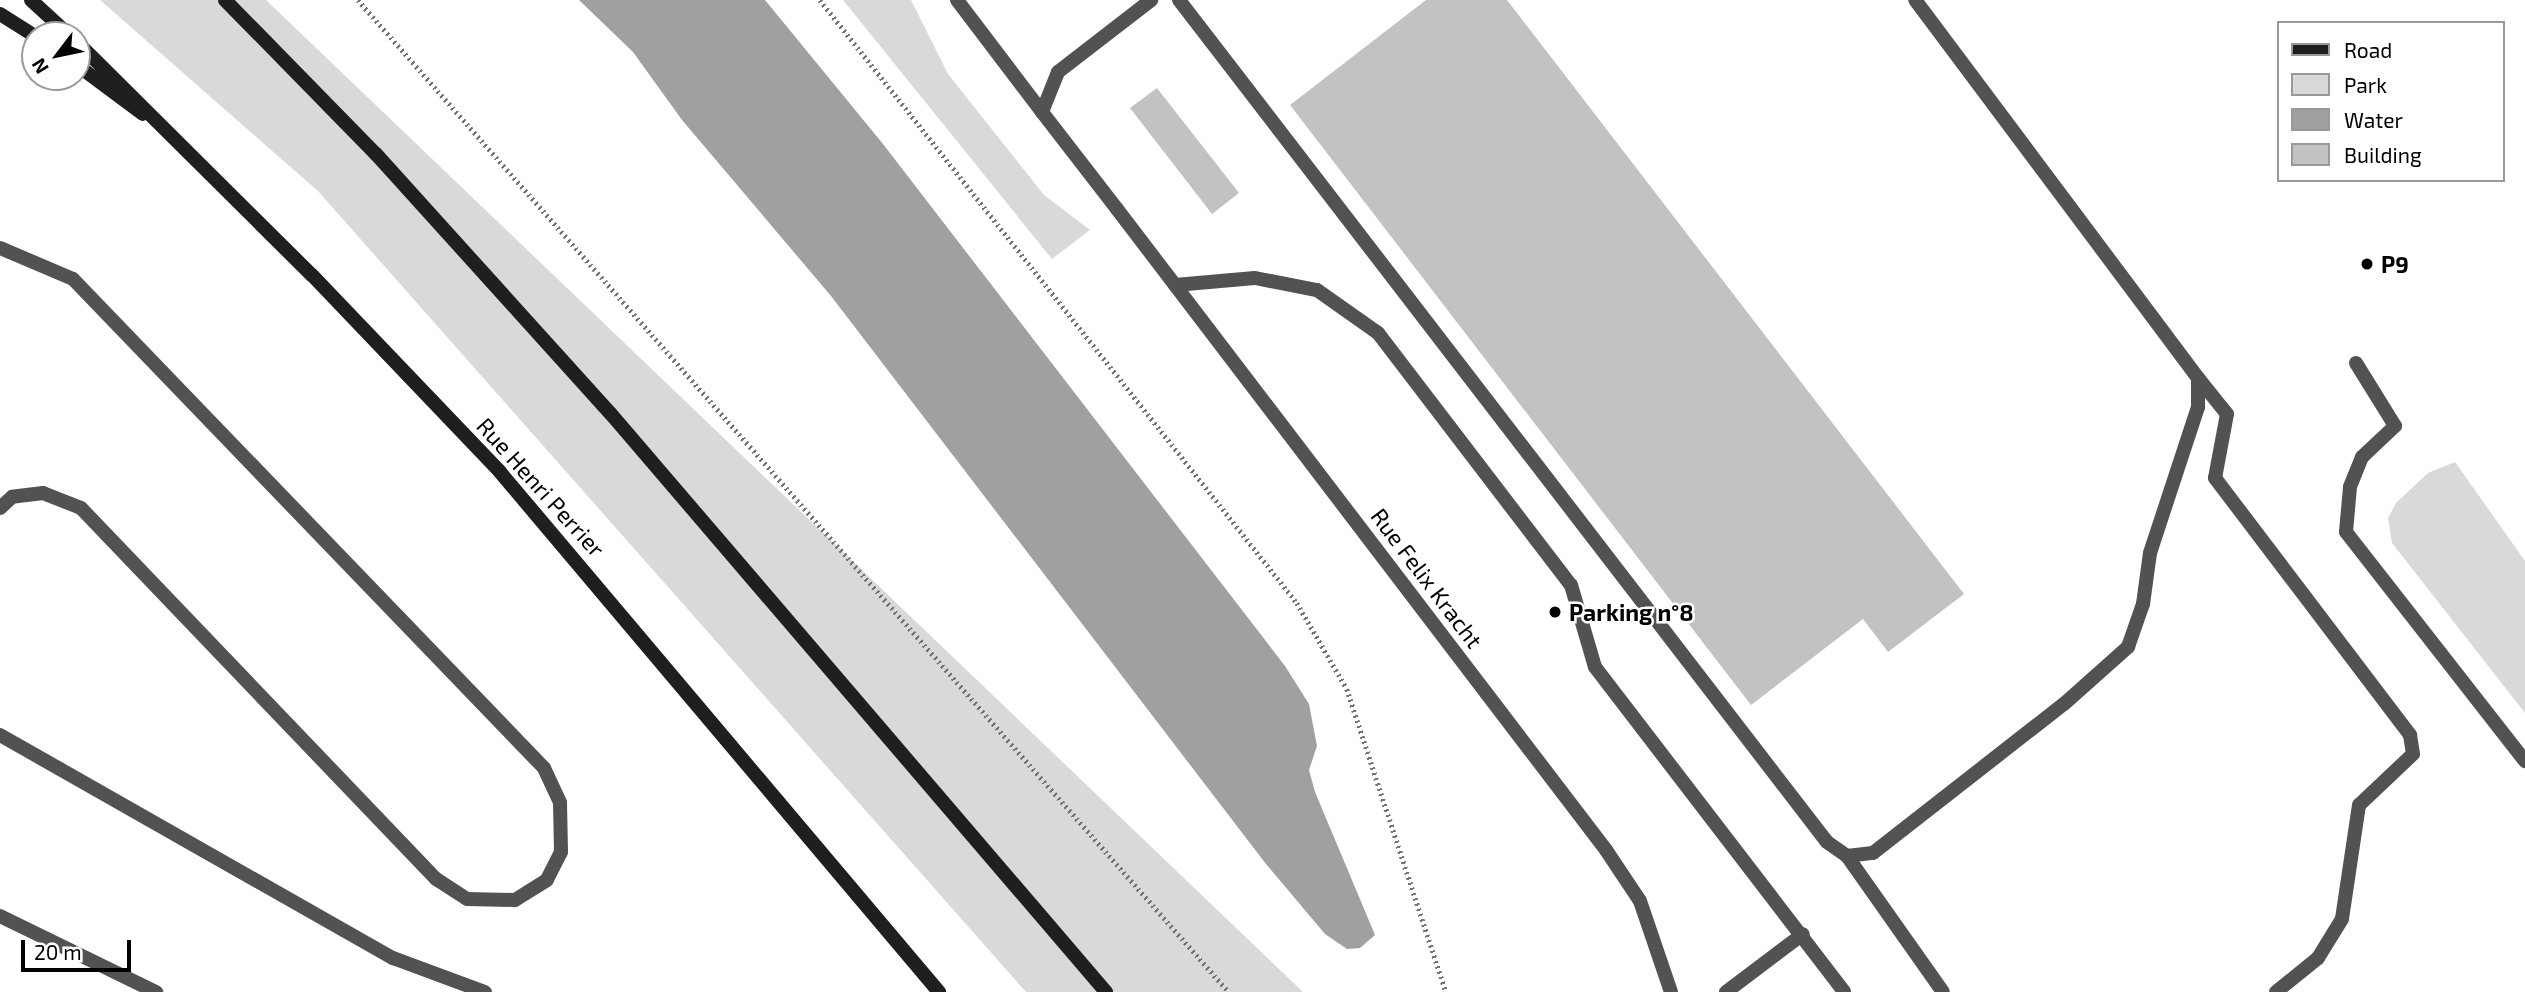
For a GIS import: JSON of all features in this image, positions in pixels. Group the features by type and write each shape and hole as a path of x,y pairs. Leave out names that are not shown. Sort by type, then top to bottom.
{"street":[{"path":"31,0 54,21"},
{"path":"225,0 376,154 575,373 1106,992"},
{"name":"Rue Felix Kracht","path":"957,0 1605,850 1640,901 1671,992"},
{"path":"1042,112 1058,72 1151,0"},
{"path":"1179,0 1827,842 1847,856 1943,992"},
{"path":"1915,0 2227,414 2215,478 2410,735 2413,754 2359,805 2342,919 2318,958 2277,992"},
{"path":"0,14 21,27"},
{"name":"Rue Henri Perrier","path":"91,56 180,142 500,472 939,992"},
{"path":"91,75 180,142"},
{"path":"0,248 73,279 544,768 560,803 561,852 547,880 515,900 467,899 436,879 81,508 43,493 12,497 0,508"},
{"path":"1175,285 1255,278 1317,290 1378,333 1571,585 1595,667 1803,934 1844,992"},
{"path":"2357,363 2395,426 2362,457 2350,487 2346,532 2523,760"},
{"path":"1847,856 1873,853 2064,704 2127,647 2143,604 2150,553 2198,407 2198,378"},
{"path":"0,735 393,958 485,992"},
{"path":"0,916 156,992"},
{"path":"1726,992 1803,934"}],"path":[{"path":"358,0 1229,992"},
{"path":"820,0 1297,603 1347,689 1446,992"}],"green space":[{"path":"100,0 266,0 1303,992 1026,992 318,191"},
{"path":"843,0 911,0 948,74 1044,195 1090,230 1052,259"},
{"path":"2455,462 2525,561 2525,713 2392,543 2388,518 2396,503 2428,473"}],"water":[{"path":"579,0 765,0 883,144 1285,666 1309,704 1317,746 1309,770 1315,792 1375,935 1360,948 1347,949 1325,934 1266,864 831,296 682,120 633,52"}],"building":[{"path":"1426,0 1507,0 1964,594 1888,652 1863,619 1751,705 1290,105"},
{"path":"1157,88 1239,193 1212,214 1130,108"}],"place":[{"name":"P9","path":"2367,264"},
{"name":"Parking n°8","path":"1555,612"}]}
